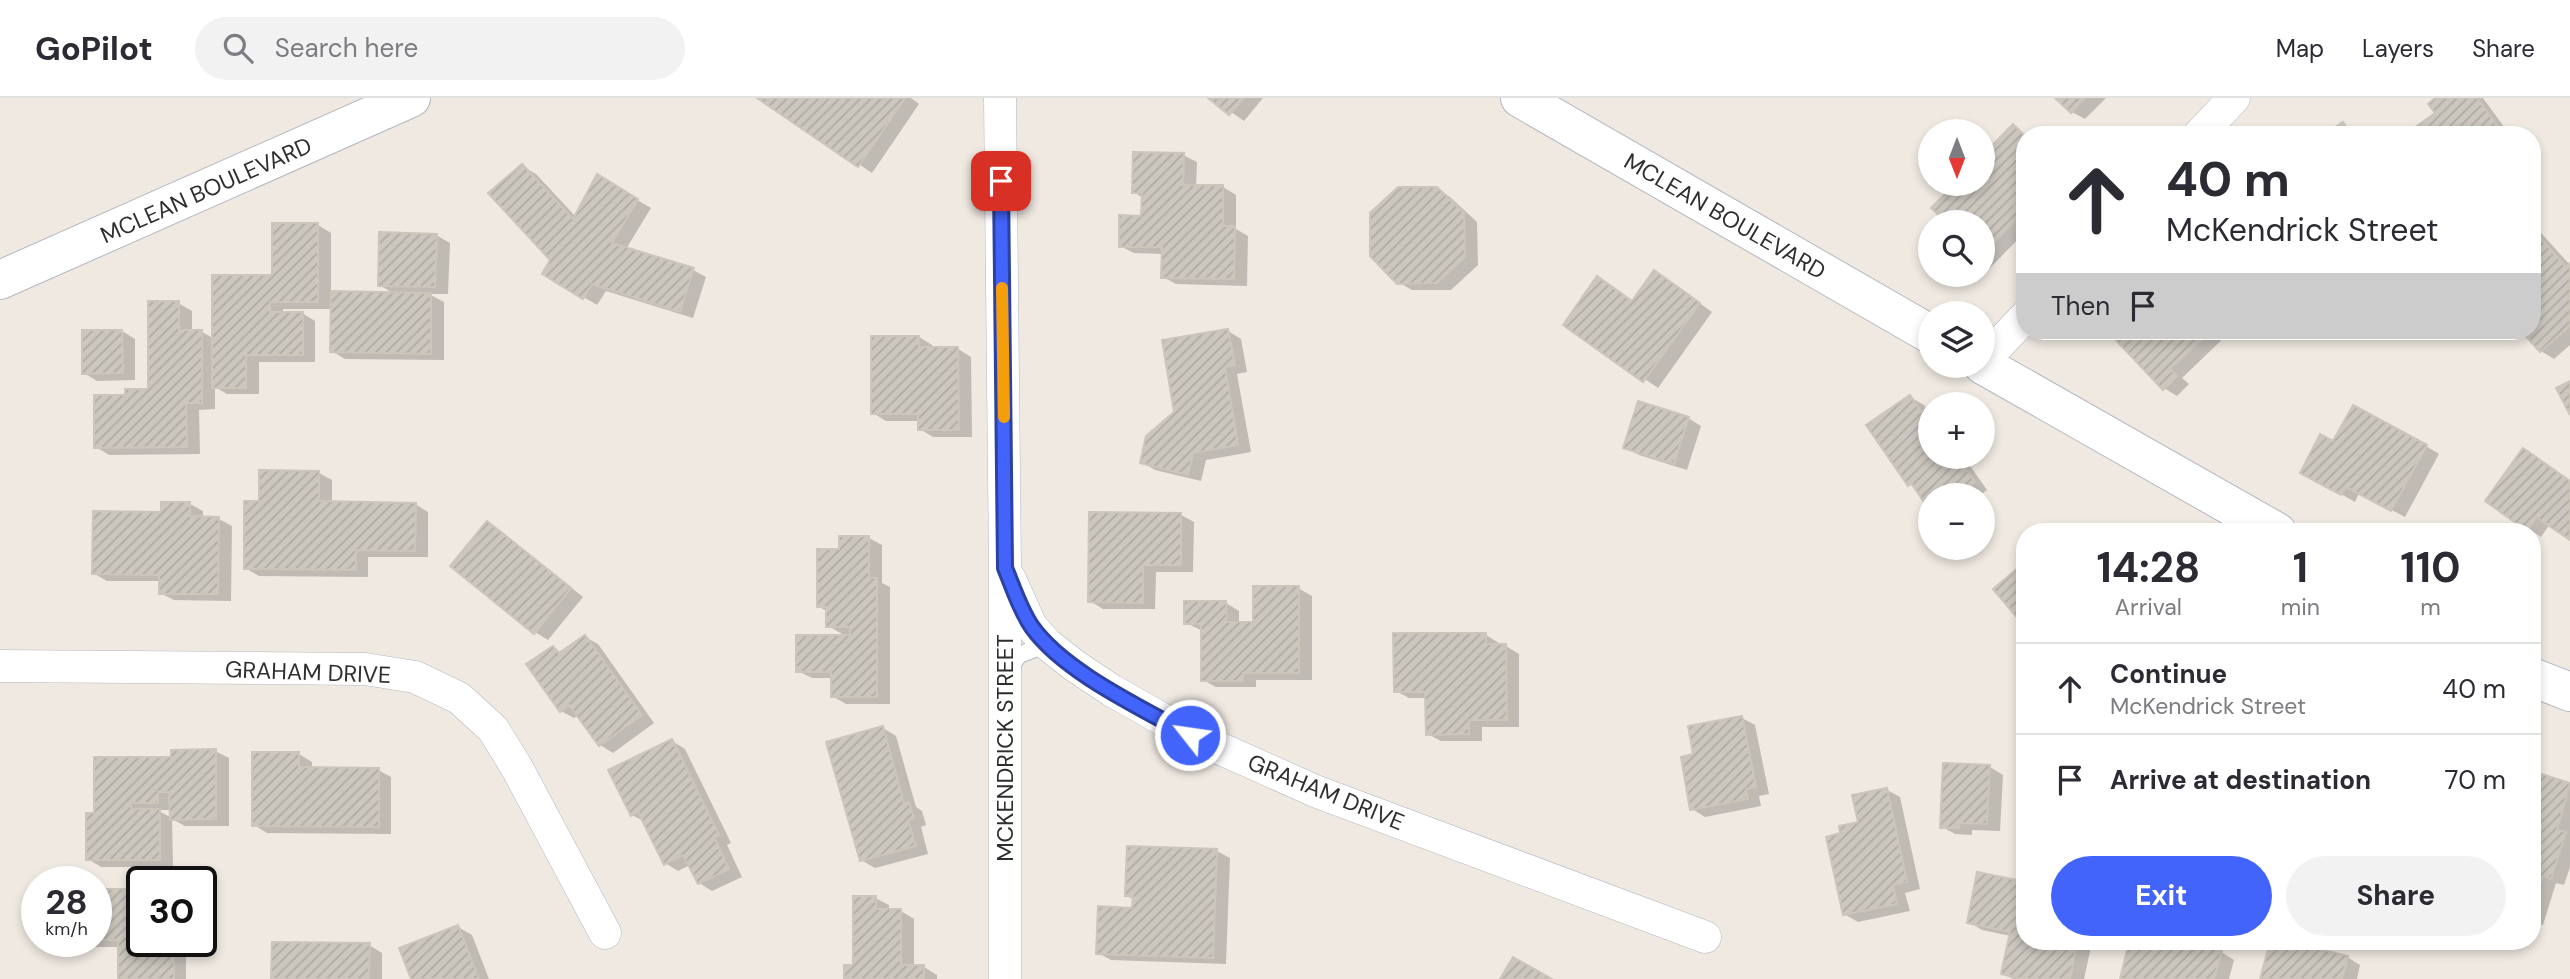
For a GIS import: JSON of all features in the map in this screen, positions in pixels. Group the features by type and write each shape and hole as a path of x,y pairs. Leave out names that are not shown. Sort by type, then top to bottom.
{"street":[{"name":"MCLEAN BOULEVARD","path":"0,280 411,98"},
{"name":"MCKENDRICK STREET","path":"1000,98 1005,568 1005,979"},
{"name":"MCLEAN BOULEVARD","path":"1520,98 1918,327"},
{"path":"2208,126 2234,98"},
{"path":"1995,350 2016,327"},
{"path":"1995,370 2261,523"},
{"name":"GRAHAM DRIVE","path":"1005,568 1031,626 1047,644 1074,666 1111,690 1190,735 1315,790 1705,937"},
{"name":"GRAHAM DRIVE","path":"0,666 365,669 415,677 459,698 493,729 517,768 605,933"},
{"path":"2541,681 2570,692"}],"lane":[{"path":"1005,676 1019,655 1047,644"}],"building":[{"path":"757,98 905,98 858,167"},
{"path":"1208,98 1244,98 1229,115"},
{"path":"2055,98 2085,98 2071,113"},
{"path":"2435,98 2477,98 2497,126 2417,126 2435,113 2428,104"},
{"path":"2013,124 2016,127 2016,219 1995,241 1995,210 1931,208 1943,196 1995,196 1995,143"},
{"path":"1133,152 1184,153 1183,185 1223,185 1223,226 1235,226 1234,279 1161,278 1162,247 1119,247 1119,215 1141,216 1142,193 1132,193"},
{"path":"522,164 573,219 597,174 638,199 612,243 694,268 680,312 592,284 583,299 542,274 550,260 488,193"},
{"path":"1398,187 1437,187 1464,213 1465,257 1437,283 1397,284 1370,256 1370,213"},
{"path":"272,223 318,223 318,302 270,302 270,312 303,312 303,355 246,355 246,388 212,388 212,275 272,275"},
{"path":"379,232 437,234 435,287 378,286"},
{"path":"2541,238 2566,267 2570,263 2570,326 2540,352 2529,340 2541,340"},
{"path":"1654,270 1700,303 1643,382 1563,325 1597,276 1632,301"},
{"path":"331,291 431,293 431,354 330,352"},
{"path":"148,301 179,301 179,330 202,330 202,403 186,403 187,447 94,448 94,395 125,395 125,389 148,389"},
{"path":"1228,329 1235,365 1225,367 1238,445 1193,453 1188,475 1140,463 1146,436 1174,412 1162,340"},
{"path":"82,330 122,330 123,373 82,374"},
{"path":"871,336 919,336 919,347 958,347 959,430 918,430 918,414 871,414"},
{"path":"2116,340 2201,340 2170,369 2177,376 2163,390"},
{"path":"2570,381 2570,415 2556,388"},
{"path":"1910,395 1918,407 1918,469 1966,469 1975,482 1918,483 1918,493 1911,483 1908,486 1866,425"},
{"path":"1638,401 1689,417 1674,464 1623,448"},
{"path":"2353,405 2427,445 2391,511 2346,487 2341,495 2300,473 2320,434 2333,441"},
{"path":"2523,448 2570,481 2570,540 2536,517 2532,523 2516,523 2485,501"},
{"path":"259,470 319,471 319,501 416,503 415,551 356,550 356,570 244,569 244,501 259,501"},
{"path":"161,502 190,502 190,516 219,517 218,594 159,594 159,575 92,574 93,511 161,512"},
{"path":"1089,512 1181,513 1181,565 1143,565 1143,603 1088,602"},
{"path":"487,521 571,588 534,634 450,566"},
{"path":"839,536 869,536 869,578 877,578 877,697 831,697 831,672 796,672 796,635 850,635 850,627 826,627 826,607 817,607 817,549 839,549"},
{"path":"2016,570 2016,616 1993,589"},
{"path":"1253,586 1299,586 1299,673 1243,673 1243,681 1201,681 1201,624 1184,624 1184,601 1226,601 1227,622 1253,622"},
{"path":"1393,633 1486,633 1486,644 1506,644 1507,720 1469,720 1469,734 1426,735 1425,692 1394,692"},
{"path":"585,635 642,715 599,746 569,705 560,712 526,664 553,646 559,653"},
{"path":"1742,716 1756,787 1746,789 1748,799 1690,810 1681,757 1693,754 1688,726"},
{"path":"883,726 904,803 909,802 914,818 908,820 916,846 860,861 826,742"},
{"path":"672,739 719,835 714,837 729,869 698,884 683,855 664,865 638,812 631,816 608,770"},
{"path":"216,749 216,819 170,820 169,792 158,792 158,803 131,803 131,809 160,809 160,860 86,860 86,813 94,813 94,757 171,757 171,750"},
{"path":"252,752 299,752 299,767 379,768 379,827 252,826"},
{"path":"1943,763 1990,765 1987,824 1959,823 1959,828 1940,828"},
{"path":"2541,774 2570,783 2557,830 2566,832 2551,879 2543,876 2541,882"},
{"path":"1887,788 1907,882 1893,885 1897,904 1843,915 1826,837 1840,833 1839,826 1858,822 1852,795"},
{"path":"1127,846 1217,849 1213,958 1096,954 1098,906 1132,908 1133,896 1125,896"},
{"path":"1977,872 2016,880 2016,950 2075,950 2070,979 2023,979 2001,974 2010,932 1967,923"},
{"path":"112,889 126,889 126,957 174,957 174,979 118,979 118,940 112,940"},
{"path":"853,896 876,896 876,909 901,909 901,965 924,965 924,979 844,979 844,965 853,965"},
{"path":"458,925 479,979 411,979 399,948"},
{"path":"272,942 370,943 369,979 271,979"},
{"path":"2127,950 2222,950 2214,979 2120,979"},
{"path":"2268,950 2323,950 2348,956 2342,979 2260,979"},
{"path":"1513,957 1552,979 1500,979"}],"slow traffic":[{"path":"1002,288 1004,417"}],"route":[{"path":"1001,181 1005,568 1031,626 1047,644 1074,666 1111,690 1190,735"}]}
